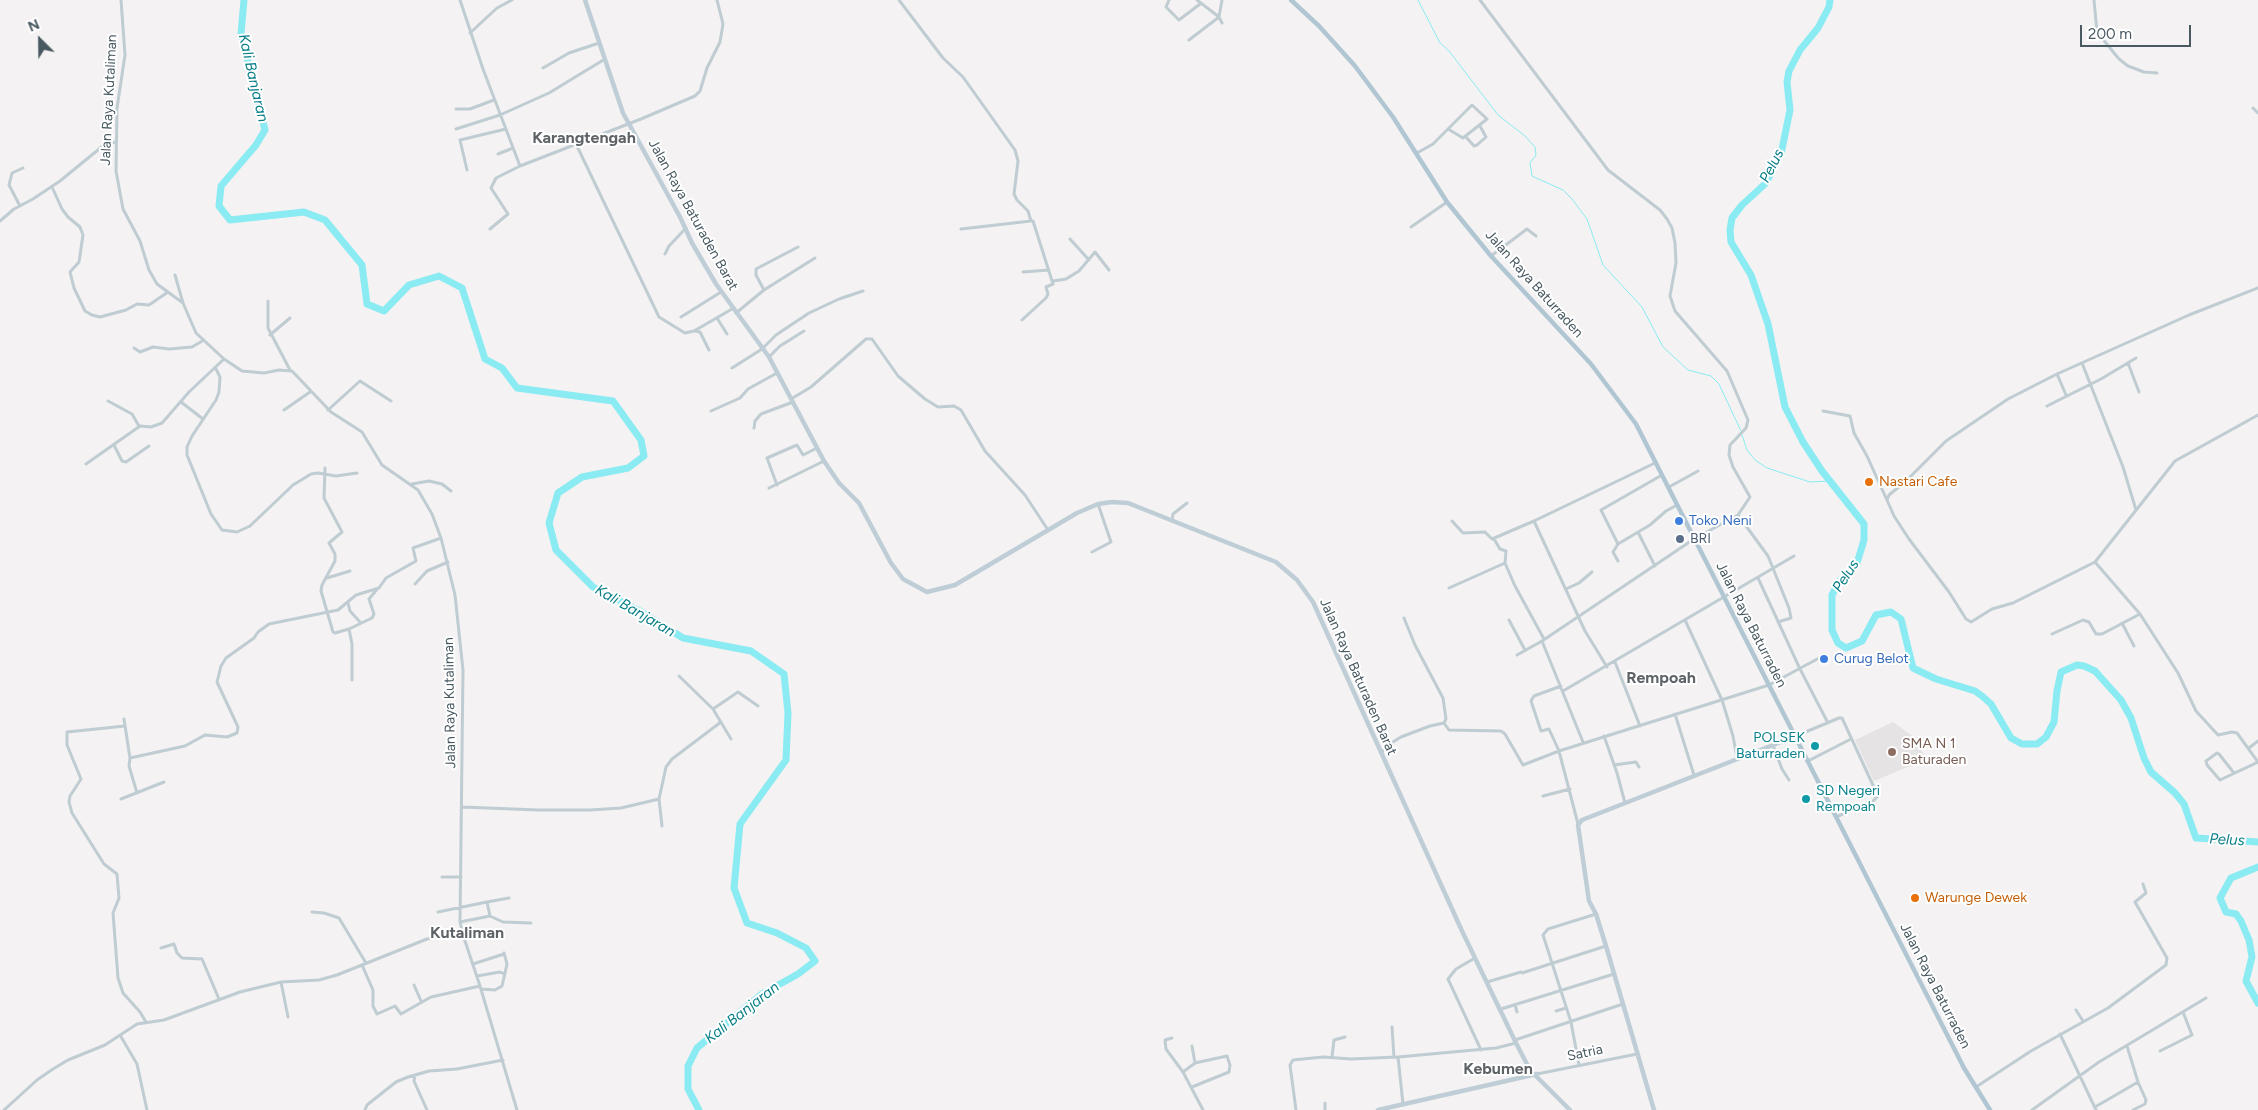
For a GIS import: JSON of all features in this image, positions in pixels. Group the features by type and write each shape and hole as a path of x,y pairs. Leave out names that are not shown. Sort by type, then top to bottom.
{"main road":[{"name":"Jalan Raya Baturraden","path":"1291,0 1319,26 1355,66 1393,117 1447,202 1491,256 1602,376 1636,424 1964,1068 1990,1110"}],"street":[{"name":"Jalan Raya Kutaliman","path":"121,0 125,55 117,108 116,171 123,209 142,246 149,270 157,284 183,303"},
{"path":"460,0 494,100 520,166"},
{"path":"470,33 497,8 512,0"},
{"name":"Jalan Raya Baturaden Barat","path":"585,0 629,124 686,228 692,243 732,309 769,357 824,461 839,483 864,510 896,572 903,579 923,591 933,592 956,585 1077,513 1098,504 1112,502 1128,503 1276,562 1297,580 1313,602 1515,1041 1530,1070 1537,1074 1570,1110"},
{"path":"490,229 508,214 492,191 492,183 496,178 520,166 690,99 700,91 720,42 723,24 717,0"},
{"path":"899,0 943,58 963,77 1015,150 1018,161 1014,194 1028,211 1031,221 1033,221 1053,284 1046,287 1048,294 1046,298 1022,320"},
{"path":"1169,0 1166,7 1180,20 1198,8 1200,4"},
{"path":"1197,0 1218,17 1222,23"},
{"path":"1189,40 1218,17 1222,0"},
{"path":"1480,0 1608,170 1660,210 1667,219 1672,228 1676,252 1671,301 1677,315 1731,378 1748,420 1748,425 1730,445 1729,455 1750,497 1738,515 1694,539 1579,617 1517,655"},
{"path":"2094,0 2097,32 2119,59 2128,66 2144,72 2157,73"},
{"path":"543,68 568,53 600,43"},
{"path":"456,129 500,115 549,93 605,59"},
{"path":"456,109 470,109 494,100"},
{"path":"1417,153 1433,144 1453,122 1472,105 1487,118 1480,126 1460,138 1448,129"},
{"path":"2253,108 2258,113"},
{"path":"1466,136 1472,144 1477,145 1486,137 1480,126"},
{"path":"466,170 460,140 506,129"},
{"path":"0,221 20,206 52,187 104,145 116,142"},
{"path":"576,144 655,313 682,332 700,332 709,350"},
{"path":"498,154 513,148"},
{"path":"20,206 9,185 12,173 23,168"},
{"path":"52,187 68,218 80,227 83,235 79,262 70,272 70,278 85,311 92,316 108,315 137,304 149,305 168,292"},
{"path":"1411,227 1447,202"},
{"path":"961,229 1031,221"},
{"path":"666,254 669,246 686,228"},
{"path":"1491,256 1527,229 1536,236"},
{"path":"1070,239 1089,260"},
{"path":"764,290 755,270 798,247"},
{"path":"1052,281 1066,279 1078,272 1095,252 1109,270"},
{"path":"736,314 764,290 815,258"},
{"path":"1023,272 1049,270"},
{"path":"175,275 183,303 196,333 224,359 242,371 264,373 290,370"},
{"path":"1887,498 1946,440 2008,399 2057,374 2189,315 2258,288"},
{"path":"732,368 762,349 776,335 809,312 838,299 863,291"},
{"path":"681,317 721,292"},
{"path":"268,301 266,314 270,335 290,318"},
{"path":"694,331 732,309"},
{"path":"717,318 727,334"},
{"path":"769,357 780,346 804,331"},
{"name":"Jalan Raya Kutaliman","path":"270,335 282,352 290,370 296,373 310,392 328,410 362,432 382,465 396,476 412,484 418,490 432,514 441,538 455,595 463,670 460,922 517,1110"},
{"path":"754,428 755,421 761,414 792,400 811,387 866,339 872,339 898,376 925,399 938,406 954,406 961,410 984,451 1025,494 1048,530"},
{"path":"134,348 140,352 153,347 169,349 192,347 204,340"},
{"path":"2047,406 2066,395 2090,385 2136,358"},
{"path":"86,464 140,426 151,427 162,424 189,392 216,369 224,359"},
{"path":"2082,363 2122,467 2136,510"},
{"path":"2128,363 2139,392"},
{"path":"216,369 220,377 219,392 192,436 187,447 187,455 212,514 222,530 237,532 250,526 297,482 314,473 336,476 358,473"},
{"path":"711,411 740,398 748,389 778,372"},
{"path":"2057,374 2066,395"},
{"path":"328,410 360,381 391,402"},
{"path":"284,410 310,392"},
{"path":"108,401 132,414 140,426"},
{"path":"181,402 203,419"},
{"path":"1823,411 1850,416 1854,432 1894,516 1968,621 1975,620 1992,609 2013,603 2095,562 2179,457 2258,415"},
{"path":"114,445 122,462 126,462 149,446"},
{"path":"776,485 767,458 797,445 804,455 817,448"},
{"path":"769,488 824,461"},
{"path":"1494,539 1655,463"},
{"path":"325,468 324,498 342,532 329,544 336,556 322,585 327,613 334,633 349,629 373,617 369,599 386,578 416,560 413,548 441,538"},
{"path":"1669,487 1698,471"},
{"path":"1618,544 1601,510 1662,475"},
{"path":"412,484 429,481 442,484 451,491"},
{"path":"1172,521 1174,514 1187,503"},
{"path":"1092,552 1111,542 1098,504"},
{"path":"1618,561 1613,552 1618,544 1650,525 1666,511 1677,505"},
{"path":"1738,515 1763,549 1773,569 1791,618 1778,622"},
{"path":"1452,521 1463,533 1485,532 1494,539 1500,549 1506,551 1505,563 1520,598 1543,640 1583,742"},
{"path":"1534,521 1579,617 1607,667"},
{"path":"1638,532 1655,566"},
{"path":"1563,691 1794,556"},
{"path":"415,584 427,571 448,562"},
{"path":"2095,562 2140,614 2178,673 2196,712 2218,734 2237,733 2258,762 2234,773 2218,780 2206,761 2216,753 2220,754 2234,773"},
{"path":"1450,588 1505,563"},
{"path":"327,578 350,571"},
{"path":"1566,589 1579,583 1592,572"},
{"path":"1758,578 1800,669 1828,723"},
{"path":"130,758 185,746 205,735 227,737 237,733 238,727 217,682 221,666 226,658 270,624 338,610 356,595 379,588"},
{"path":"348,603 350,611 360,622"},
{"path":"2052,634 2083,620 2089,622 2094,632 2099,634 2140,614"},
{"path":"1404,618 1415,645 1443,698 1446,719 1444,723"},
{"path":"1510,620 1525,650"},
{"path":"1685,620 1722,700 1733,736 1737,758"},
{"path":"2122,623 2134,646"},
{"path":"349,629 352,644 352,680"},
{"path":"1444,723 1449,730 1501,732 1505,734 1523,765 1583,742 1769,685 1821,657"},
{"path":"1615,662 1640,726"},
{"path":"679,676 713,709 731,739"},
{"path":"1561,686 1534,696 1531,701 1541,731 1549,729 1559,752 1578,825 1589,901 1596,914 1606,946 1654,1110"},
{"path":"713,709 738,692 758,706"},
{"path":"1675,714 1694,775"},
{"path":"1578,825 1582,820 1841,717 1878,796 1873,801 1836,817"},
{"path":"124,719 130,758 129,766 137,793"},
{"path":"662,826 659,799 666,767 672,759 721,722"},
{"path":"1381,753 1401,737 1444,723"},
{"path":"125,726 67,732 67,745 81,779 70,796 69,802 72,813 102,860 117,874 119,898 113,913 118,978 124,993 146,1022"},
{"path":"1604,736 1625,804"},
{"path":"1808,761 1852,739"},
{"path":"2249,748 2258,741"},
{"path":"1772,745 1782,769 1790,780"},
{"path":"1614,765 1636,762 1639,767"},
{"path":"121,799 164,782"},
{"path":"1543,796 1570,789"},
{"path":"462,807 590,810 621,808 659,799"},
{"path":"442,877 461,878"},
{"path":"1976,1088 2060,1034 2108,1008 2166,965 2167,958 2135,902 2146,893 2143,884"},
{"path":"438,912 509,898"},
{"path":"487,902 490,916"},
{"path":"312,912 324,912 339,918 364,964 373,990 373,1006 377,1014 395,1006 401,1014 431,996 442,996 481,988 500,988 507,964 504,953 473,964"},
{"path":"1579,1065 1570,1022 1553,962 1543,939 1545,932 1596,914"},
{"path":"460,922 490,916 503,922 531,923"},
{"path":"4,1110 45,1074 68,1060 105,1045 146,1022 164,1020 219,999 281,982 319,980 427,939 462,933"},
{"path":"161,948 174,944 177,953 182,958 202,959 219,999"},
{"path":"1487,982 1606,946"},
{"path":"1476,958 1456,970 1448,979 1481,1050"},
{"path":"477,976 500,972 504,974"},
{"path":"1500,1009 1614,974"},
{"path":"281,982 288,1017"},
{"path":"414,985 421,1002"},
{"path":"2032,1110 2127,1046 2206,998"},
{"path":"1296,1110 1290,1065 1292,1061 1332,1057 1363,1059 1481,1050 1515,1041 1623,1004"},
{"path":"1515,1005 1517,1012"},
{"path":"1556,1011 1566,1008"},
{"path":"2076,1010 2083,1021"},
{"path":"2160,1051 2192,1035 2182,1012"},
{"path":"1392,1026 1406,1106"},
{"path":"2060,1034 2096,1108 2138,1082"},
{"path":"120,1035 137,1064 147,1110"},
{"path":"1332,1057 1334,1040 1345,1037"},
{"path":"1172,1038 1165,1040 1164,1045 1192,1087 1201,1109"},
{"path":"1192,1046 1195,1063"},
{"path":"2127,1046 2138,1082 2146,1100 2145,1104 2133,1110"},
{"name":"Satria","path":"1537,1074 1637,1054"},
{"path":"1183,1072 1195,1063 1227,1056 1230,1067 1229,1072 1192,1087"},
{"path":"365,1110 367,1105 396,1082 415,1075 503,1060"},
{"path":"1378,1110 1406,1106 1537,1074"},
{"path":"415,1075 414,1081 427,1110"},
{"path":"1325,1103 1325,1110"}],"shaded area":[{"name":"SMA N 1 Baturaden","path":"1893,722 1911,735 1927,759 1874,781 1855,740"}],"waterway":[{"name":"Kali Banjaran","path":"244,0 241,34 265,130 256,145 221,186 219,206 230,220 304,212 325,220 362,265 367,304 384,311 409,285 439,276 462,288 485,359 502,368 517,388 613,401 641,440 644,456 628,468 582,477 558,493 549,523 556,550 593,587 638,610 683,638 751,651 784,674 788,713 786,760 740,824 734,888 747,923 777,933 806,948 815,961 798,974 762,994 697,1048 688,1066 688,1089 699,1110"},
{"path":"1418,0 1440,43 1449,51 1498,115 1525,136 1535,147 1536,155 1530,163 1532,176 1563,190 1572,199 1587,219 1603,265 1642,307 1663,347 1688,370 1711,376 1719,384 1741,431"},
{"name":"Pelus","path":"1830,0 1829,7 1818,28 1800,50 1789,71 1787,82 1790,110 1781,154 1766,183 1742,205 1732,218 1730,230 1731,242 1751,275 1768,324 1785,407 1803,442 1822,471 1864,524 1864,540 1857,563 1839,582 1832,595 1832,630 1838,643 1846,648 1862,641 1876,615 1891,612 1901,619 1913,668 1936,679 1975,691 1991,704 2011,738 2022,744 2037,744 2046,737 2054,722 2061,672 2077,665 2095,671 2121,700 2131,718 2144,758 2151,772 2175,793 2184,804 2196,838 2258,842"},
{"path":"1742,435 1747,450 1755,460 1767,468 1810,482 1830,481"},
{"name":"Pelus","path":"2258,867 2231,878 2220,898 2226,912 2236,914 2241,921 2249,940 2252,957 2246,981 2258,1003"}],"place":[{"name":"Nastari Cafe","path":"1869,482"},
{"name":"Toko Neni","path":"1679,521"},
{"name":"BRI","path":"1680,539"},
{"name":"Curug Belot","path":"1824,659"},
{"name":"POLSEK Baturraden","path":"1815,746"},
{"name":"SMA N 1 Baturaden","path":"1892,752"},
{"name":"SD Negeri Rempoah","path":"1806,799"},
{"name":"Warunge Dewek","path":"1915,898"}],"district":[{"name":"Karangtengah","path":"584,138"},
{"name":"Rempoah","path":"1661,678"},
{"name":"Kutaliman","path":"467,933"},
{"name":"Kebumen","path":"1498,1069"}]}
